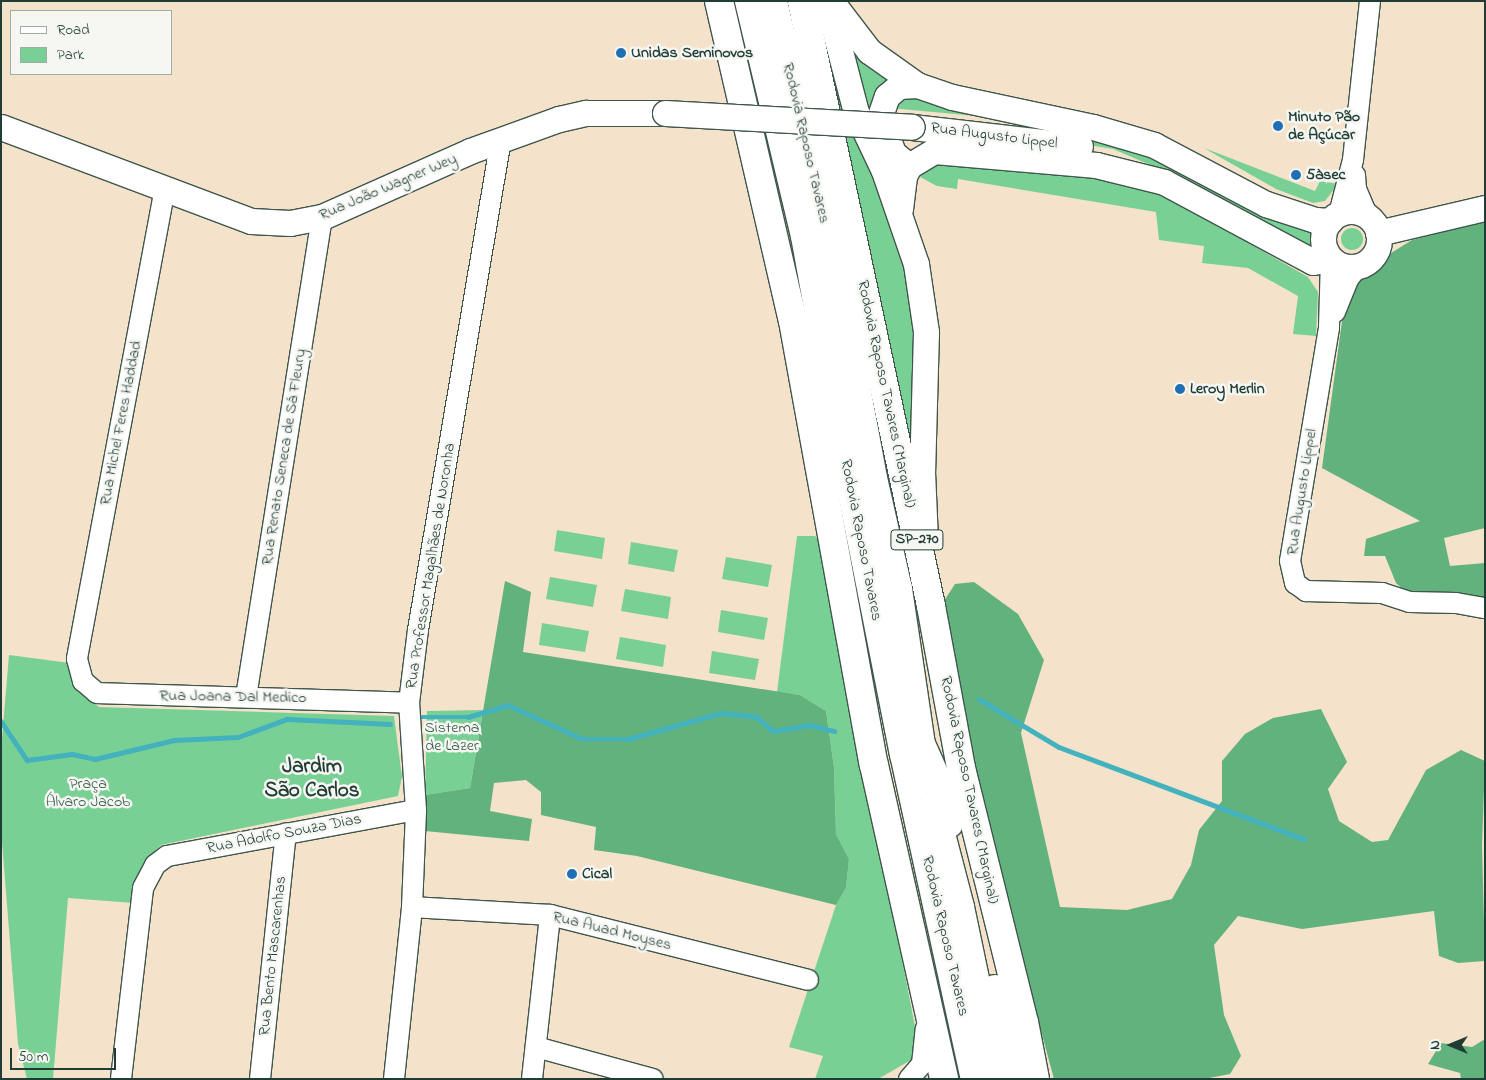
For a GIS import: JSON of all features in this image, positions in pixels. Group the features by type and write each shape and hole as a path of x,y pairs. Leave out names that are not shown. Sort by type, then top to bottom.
{"highway":[{"path":"720,1 793,321 874,765 922,994 944,1079"},
{"name":"Rodovia Raposo Tavares","path":"749,1 805,236 848,472 902,744 975,1079"},
{"name":"Rodovia Raposo Tavares","path":"773,1 830,246 873,478 898,589 920,742 960,907 996,1079"},
{"name":"Rodovia Raposo Tavares (Marginal)","path":"802,1 931,606 961,768 1024,1022 1035,1079"},
{"path":"920,742 938,782 1020,1079"}],"main road":[{"path":"827,1 856,112 900,217 916,264 926,332 922,471 931,606"},
{"name":"Rua Augusto Lippel","path":"832,1 869,51 917,85 952,96 1093,127 1154,145 1266,204 1315,220 1335,217"},
{"path":"900,217 904,176 909,166 893,153 880,116 887,96 899,86 917,85"},
{"name":"Rua João Wagner Wey","path":"1,127 251,221 290,223 322,217 470,151 501,139 586,113 665,113 917,127"},
{"name":"Rua Augusto Lippel","path":"917,127 1093,127"},
{"name":"Rua Augusto Lippel","path":"917,127 1088,147 1142,166 1164,182 1322,261"},
{"name":"Rua Augusto Lippel","path":"909,166 929,153 944,151 1096,165 1164,182"},
{"path":"1373,225 1373,257 1359,266 1344,266 1322,261 1324,236 1335,217 1354,211 1373,225 1485,208"}],"street":[{"path":"1335,217 1353,160 1370,1"},
{"name":"Rua Professor Magalhães de Noronha","path":"394,1079 412,908 416,810 409,703 418,630 501,139"},
{"path":"470,151 495,176"},
{"path":"1353,160 1356,189 1373,225"},
{"name":"Rua Michel Feres Haddad","path":"77,659 165,188"},
{"name":"Rua Renato Seneca de Sá Fleury","path":"246,697 322,217"},
{"name":"Rua Augusto Lippel","path":"1322,261 1327,291 1329,328"},
{"name":"Rua Augusto Lippel","path":"1359,266 1348,280 1329,328 1290,561 1295,582 1306,591 1382,593 1410,602 1456,603 1485,608"},
{"name":"Rua Joana Dal Medico","path":"77,659 83,681 97,693 409,703"},
{"name":"Rua Adolfo Souza Dias","path":"121,1079 142,888 155,865 168,856 416,810"},
{"name":"Rua Bento Mascarenhas","path":"260,1079 286,833"},
{"name":"Rua Auad Moyses","path":"412,908 550,915 808,980"},
{"path":"532,1079 550,915"},
{"path":"909,1079 922,1064 926,1051 922,994"},
{"path":"536,1047 653,1079"}],"green space":[{"path":"812,1 894,222 917,321 912,445 908,445"},
{"path":"848,45 895,81 875,137"},
{"path":"913,94 987,117 890,108 893,100"},
{"path":"1027,135 1107,136 1316,231 1318,252 1162,170 1113,149"},
{"path":"1204,148 1315,191 1320,181 1338,184 1325,201 1313,203 1276,189"},
{"path":"947,161 1068,172 1147,185 1308,277 1318,292 1316,336 1293,334 1298,296 1248,268 1202,263 1204,246 1159,240 1156,212 958,179 957,189 937,186 920,177 926,169"},
{"path":"1485,221 1485,528 1444,538 1450,566 1485,563 1485,599 1407,593 1396,583 1385,556 1364,556 1366,539 1420,521 1322,468 1343,314 1358,284 1375,263 1412,240"},
{"path":"1348,228 1356,228 1363,235 1363,243 1356,250 1348,250 1341,243 1341,235"},
{"path":"557,530 605,538 602,559 554,551"},
{"path":"797,536 815,536 821,541 917,1037 916,1051 911,1060 878,1079 815,1079 823,1056 789,1047 836,905 846,888 849,859 836,834 834,767 826,711 800,695 777,692"},
{"path":"631,542 678,550 674,572 628,564"},
{"path":"726,557 772,565 768,587 722,579"},
{"path":"550,577 597,585 593,607 546,599"},
{"path":"505,581 531,592 523,652 800,695 826,711 834,767 836,834 849,859 846,888 836,905 637,856 594,850 596,827 541,815 541,792 526,780 494,783 490,811 532,819 529,841 425,831 425,795 470,788"},
{"path":"974,582 1018,614 1044,660 1021,733 1060,907 1127,910 1172,899 1191,865 1199,830 1222,801 1222,761 1245,734 1273,718 1321,709 1347,762 1328,789 1339,821 1372,842 1388,840 1426,770 1461,750 1485,761 1482,845 1485,961 1458,963 1439,956 1434,911 1302,929 1238,916 1214,945 1224,1015 1241,1056 1230,1074 1204,1079 1054,1079 978,798 944,601 955,584"},
{"path":"625,589 671,597 668,619 621,611"},
{"path":"721,610 768,618 764,640 718,632"},
{"path":"542,623 589,631 585,652 539,645"},
{"path":"620,637 666,645 663,667 616,659"},
{"path":"712,651 759,659 755,680 709,673"},
{"name":"Praça Álvaro Jacob","path":"9,655 70,663 80,689 99,707 394,716 402,777 398,796 161,845 148,858 138,879 134,903 68,898 53,1079 27,1079 18,1044 1,829 1,750"},
{"name":"Sistema de Lazer","path":"483,710 470,788 425,795 427,711"},
{"path":"1485,1039 1485,1079 1461,1079 1460,1073 1428,1064 1441,1043 1472,1047"}],"waterway":[{"path":"979,699 1059,747 1304,839"},
{"path":"419,717 468,717 508,705 583,739 628,739 721,713 757,717 773,731 810,725 834,731"},
{"path":"1,721 27,760 72,754 95,759 174,740 238,737 287,719 390,724"}],"place":[{"name":"Unidas Seminovos","path":"621,53"},
{"name":"Minuto Pão de Açúcar","path":"1278,126"},
{"name":"5àsec","path":"1296,175"},
{"name":"Leroy Merlin","path":"1180,389"},
{"name":"Cical","path":"572,874"}],"district":[{"name":"Jardim São Carlos","path":"312,779"}]}
